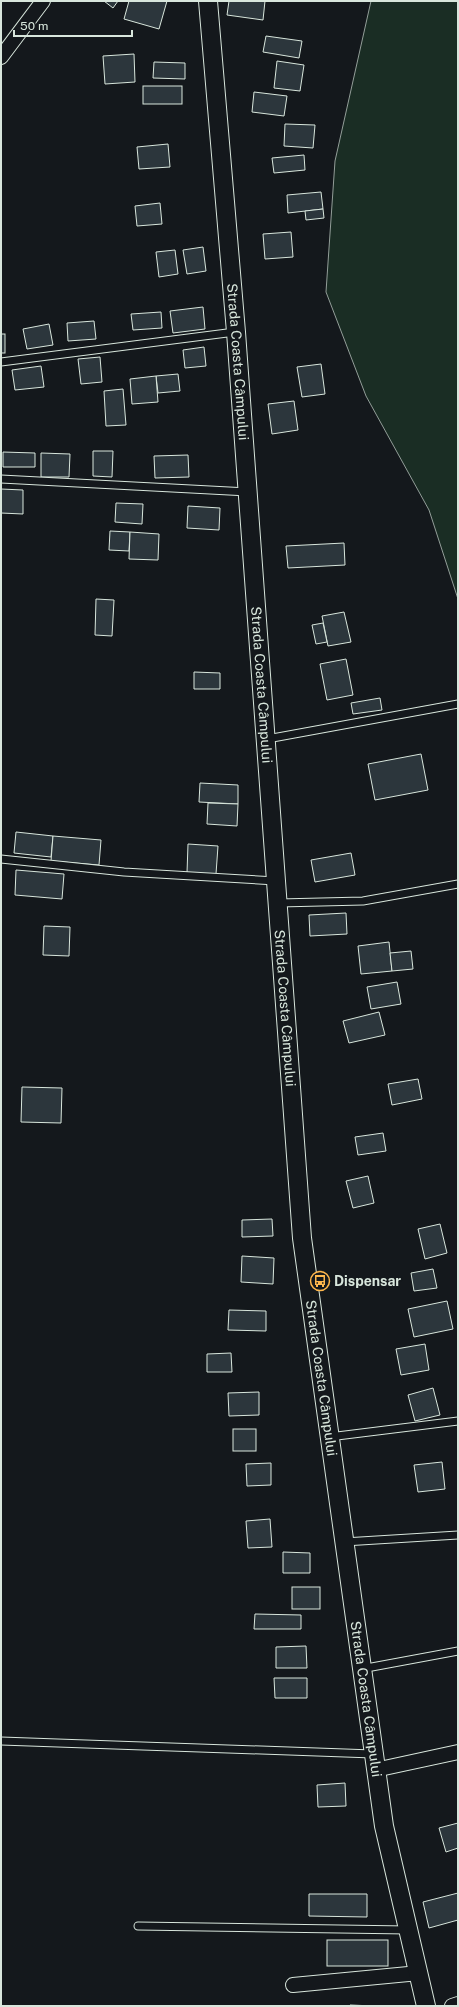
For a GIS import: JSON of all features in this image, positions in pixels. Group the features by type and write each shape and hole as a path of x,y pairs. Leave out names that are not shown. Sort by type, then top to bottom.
{"street":[{"path":"1,58 43,1"},
{"name":"Strada Coasta Câmpului","path":"208,1 236,332 267,739 302,1238 343,1542 384,1826 426,2006"},
{"path":"374,1762 458,1752"},
{"path":"293,1985 419,1974"},
{"path":"452,2006 458,2004"}],"lane":[{"path":"1,362 236,332"},
{"path":"1,479 248,492"},
{"path":"267,739 458,704"},
{"path":"1,859 124,872 277,881"},
{"path":"279,903 363,901 458,884"},
{"path":"329,1438 458,1421"},
{"path":"343,1542 458,1535"},
{"path":"361,1669 458,1651"},
{"path":"1,1741 374,1762"},
{"path":"138,1926 408,1930"}],"green space":[{"path":"371,1 458,1 458,599 429,510 366,396 326,292 335,161"}],"building":[{"path":"104,1 118,1 113,8"},
{"path":"129,1 167,1 159,29 124,19"},
{"path":"229,1 265,1 263,20 227,15"},
{"path":"266,36 302,41 299,58 263,52"},
{"path":"134,54 135,82 105,84 103,56"},
{"path":"277,61 304,65 300,91 274,88"},
{"path":"154,62 185,63 185,79 153,78"},
{"path":"143,86 182,86 182,104 143,104"},
{"path":"254,92 287,96 284,116 252,112"},
{"path":"285,124 315,125 313,148 284,146"},
{"path":"168,144 170,167 139,169 137,147"},
{"path":"304,155 305,170 274,173 272,158"},
{"path":"321,192 323,209 288,213 287,195"},
{"path":"160,203 162,224 137,226 135,206"},
{"path":"323,209 324,218 306,220 305,211"},
{"path":"291,232 293,257 265,259 263,234"},
{"path":"203,247 206,271 187,274 183,250"},
{"path":"175,250 178,274 159,277 156,252"},
{"path":"203,307 205,329 173,333 170,311"},
{"path":"161,312 162,328 133,330 131,314"},
{"path":"94,321 96,339 68,341 67,323"},
{"path":"49,324 53,345 27,349 23,329"},
{"path":"1,334 5,334 5,353 1,353"},
{"path":"204,347 206,366 185,368 183,350"},
{"path":"100,357 102,382 81,384 78,359"},
{"path":"321,364 325,394 302,397 297,367"},
{"path":"41,366 44,387 15,390 12,370"},
{"path":"178,374 180,391 158,393 156,376"},
{"path":"156,376 158,402 132,404 130,379"},
{"path":"123,389 126,425 106,426 104,391"},
{"path":"294,401 298,430 272,434 268,404"},
{"path":"93,451 113,451 112,477 93,476"},
{"path":"3,452 35,453 35,467 3,467"},
{"path":"41,453 70,454 69,477 41,477"},
{"path":"188,455 189,477 155,478 154,456"},
{"path":"1,489 23,490 23,514 1,513"},
{"path":"116,503 143,504 142,524 115,522"},
{"path":"188,506 220,508 219,530 187,528"},
{"path":"110,531 130,532 129,551 109,550"},
{"path":"130,532 159,534 158,560 129,559"},
{"path":"344,543 345,565 288,568 286,546"},
{"path":"96,599 114,600 112,636 95,635"},
{"path":"344,612 351,642 328,646 322,616"},
{"path":"323,623 327,642 316,644 312,625"},
{"path":"346,659 353,695 327,700 320,664"},
{"path":"194,672 220,673 220,689 194,689"},
{"path":"380,698 382,710 353,714 351,703"},
{"path":"421,754 428,790 375,800 368,764"},
{"path":"200,783 238,785 238,804 199,802"},
{"path":"208,803 238,804 237,826 207,824"},
{"path":"16,832 53,836 51,857 14,853"},
{"path":"53,836 101,840 99,865 51,861"},
{"path":"188,844 218,846 216,874 187,873"},
{"path":"351,853 355,875 315,882 311,860"},
{"path":"16,870 64,874 62,899 15,895"},
{"path":"346,913 347,934 310,936 309,915"},
{"path":"44,926 70,927 69,956 43,955"},
{"path":"389,942 392,971 361,974 358,946"},
{"path":"411,951 413,969 392,971 390,953"},
{"path":"397,982 401,1004 371,1009 367,987"},
{"path":"379,1012 385,1035 349,1043 343,1021"},
{"path":"418,1079 422,1099 392,1105 388,1084"},
{"path":"22,1087 62,1088 61,1123 21,1122"},
{"path":"383,1133 386,1151 358,1155 355,1137"},
{"path":"368,1176 374,1203 353,1208 346,1181"},
{"path":"272,1219 273,1236 242,1237 242,1220"},
{"path":"440,1224 447,1253 425,1259 418,1229"},
{"path":"242,1256 274,1258 273,1284 241,1282"},
{"path":"433,1269 437,1288 414,1291 411,1273"},
{"path":"447,1301 453,1329 414,1337 408,1309"},
{"path":"229,1310 266,1311 266,1331 228,1330"},
{"path":"425,1344 429,1370 401,1375 396,1349"},
{"path":"231,1353 232,1372 207,1372 207,1354"},
{"path":"433,1388 440,1415 415,1421 408,1395"},
{"path":"259,1392 259,1415 229,1416 228,1393"},
{"path":"233,1429 256,1429 256,1451 233,1451"},
{"path":"442,1462 445,1489 418,1492 414,1465"},
{"path":"271,1463 271,1485 247,1486 246,1464"},
{"path":"270,1519 272,1547 248,1548 246,1521"},
{"path":"283,1552 310,1553 310,1573 283,1573"},
{"path":"292,1587 320,1587 320,1609 292,1609"},
{"path":"255,1614 301,1615 301,1629 254,1629"},
{"path":"306,1646 307,1668 276,1668 276,1647"},
{"path":"274,1678 307,1678 307,1698 275,1698"},
{"path":"345,1783 346,1806 318,1807 317,1785"},
{"path":"458,1823 458,1848 446,1852 439,1828"},
{"path":"458,1893 458,1920 429,1928 423,1902"},
{"path":"309,1894 367,1894 367,1917 309,1916"},
{"path":"327,1940 388,1940 388,1966 327,1966"},
{"path":"350,2005 374,2006 350,2006"}],"place":[{"name":"Dispensar","path":"320,1281"}]}
